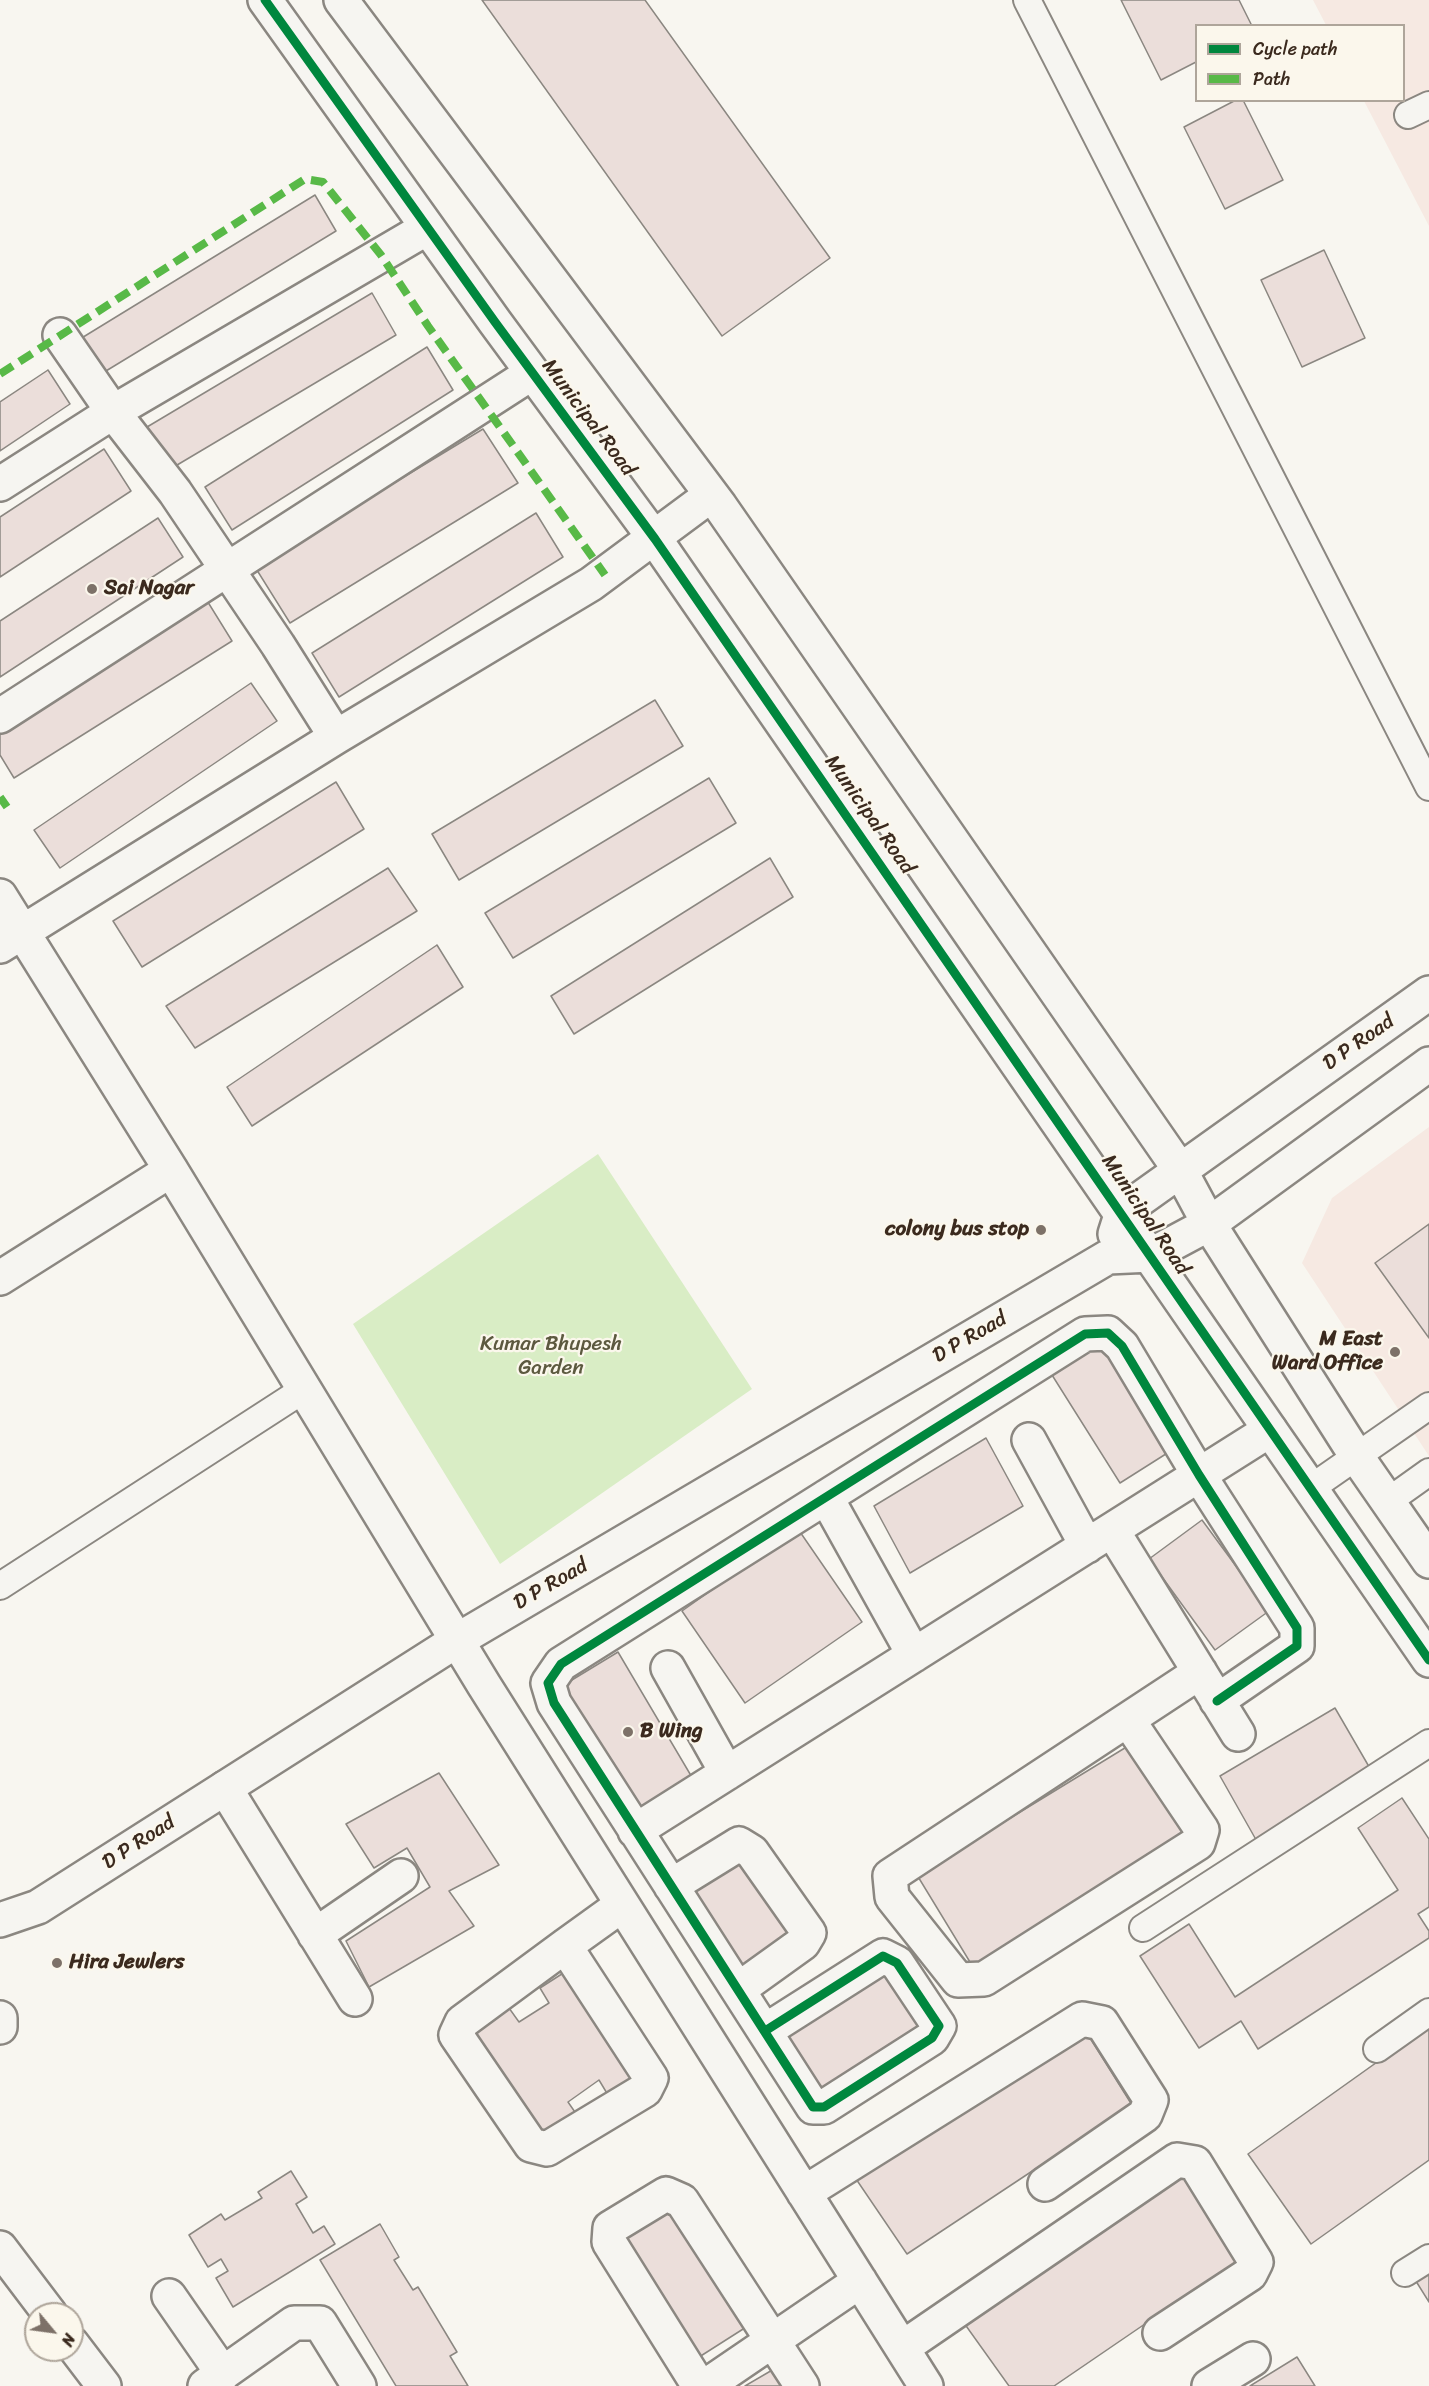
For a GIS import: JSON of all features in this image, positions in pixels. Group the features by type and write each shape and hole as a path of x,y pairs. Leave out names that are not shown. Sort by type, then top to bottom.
{"street":[{"name":"Municipal Road","path":"265,0 532,373 656,539 1429,1660"},
{"path":"341,0 711,495 1180,1170 1209,1224 1357,1457 1429,1561"},
{"path":"0,484 113,412 427,228"},
{"path":"60,335 113,412 175,492 336,736"},
{"path":"0,716 532,373"},
{"path":"11,938 336,736 591,584 656,539 711,495"},
{"path":"0,896 11,938 171,1170 456,1641 926,2386"},
{"name":"D P Road","path":"1122,1212 1429,993"},
{"name":"D P Road","path":"0,1920 38,1907 456,1641 1108,1257 1150,1255 1209,1224 1429,1064"},
{"path":"0,1278 171,1170"},
{"path":"1108,1257 1122,1212"},
{"path":"765,2031 883,1956 897,1963 939,2026 933,2038 824,2107 813,2108 554,1702 548,1683 561,1664 1084,1334 1108,1333 1122,1346 1199,1474 1297,1628 1297,1646 1217,1701"},
{"path":"635,1831 1270,1430"},
{"path":"1029,1440 1200,1672 1238,1734"},
{"path":"826,1497 914,1655"},
{"path":"668,1668 727,1773"},
{"path":"1128,1720 1202,1830 1198,1843 984,1979 958,1980 892,1897 890,1876 1200,1672"},
{"path":"225,1788 355,1999"},
{"path":"671,1886 740,1844 752,1852 809,1933 803,1943 738,1989"},
{"path":"315,1935 401,1876"},
{"path":"565,1946 651,2078 645,2090 547,2149 531,2145 456,2035 462,2022 565,1946 622,1905"},
{"path":"0,2018 0,2027"},
{"path":"804,2193 1082,2019 1102,2023 1151,2100 1145,2115 1045,2184"},
{"path":"902,2348 1177,2160 1195,2163 1256,2262 1250,2274 1160,2333"},
{"path":"699,2386 609,2242 610,2228 666,2194 682,2201 774,2339 802,2386"},
{"path":"0,2248 41,2302"},
{"path":"706,2386 860,2282"},
{"path":"169,2296 214,2380 294,2323 320,2323 359,2386"},
{"path":"1209,2386 1253,2358"},
{"path":"84,2360 104,2386"}],"lane":[{"path":"1027,0 1429,787"},
{"path":"0,1586 303,1390"},
{"path":"1311,1488 1429,1406"},
{"path":"1387,1502 1429,1472"},
{"path":"1143,1928 1429,1743"},
{"path":"1377,2049 1429,2012"},
{"path":"1405,2273 1429,2258"}],"shaded area":[{"path":"1313,0 1429,0 1429,226 1365,102 1405,102 1405,24 1325,24"},
{"name":"M East Ward Office","path":"1429,1127 1429,1456 1302,1263 1332,1198"}],"green space":[{"name":"Kumar Bhupesh Garden","path":"598,1154 752,1389 500,1564 353,1324"}],"building":[{"path":"482,0 645,0 830,258 722,336"},
{"path":"1121,0 1239,0 1251,24 1195,24 1195,63 1161,80"},
{"path":"1232,102 1244,102 1283,180 1225,209 1184,127"},
{"path":"315,195 336,231 101,374 80,339"},
{"path":"1324,250 1365,338 1302,367 1261,280"},
{"path":"372,293 396,335 167,471 142,430"},
{"path":"427,347 453,390 232,530 205,487"},
{"path":"48,370 70,404 0,451 0,402"},
{"path":"483,429 518,483 290,623 255,567"},
{"path":"104,449 131,491 0,577 0,517"},
{"path":"536,513 563,557 339,697 312,653"},
{"name":"Sai Nagar","path":"158,518 183,557 0,677 0,621"},
{"path":"206,599 232,641 14,778 0,755 0,729"},
{"path":"251,683 277,721 60,868 34,830"},
{"path":"655,700 683,746 459,880 432,834"},
{"path":"709,778 736,823 513,958 485,913"},
{"path":"336,782 364,829 142,967 113,921"},
{"path":"770,858 793,897 574,1034 551,996"},
{"path":"388,868 417,911 195,1048 166,1006"},
{"path":"437,945 463,987 252,1126 227,1087"},
{"path":"1429,1224 1429,1338 1375,1263"},
{"path":"1101,1343 1169,1452 1120,1483 1052,1375"},
{"path":"986,1438 1023,1506 910,1573 874,1506"},
{"path":"1202,1520 1269,1611 1215,1650 1149,1559"},
{"path":"798,1529 862,1622 745,1703 682,1611"},
{"name":"B Wing","path":"618,1652 693,1779 637,1813 562,1686"},
{"path":"1335,1708 1375,1777 1259,1845 1220,1776"},
{"path":"1133,1743 1189,1835 973,1967 917,1875"},
{"path":"439,1773 499,1865 449,1891 474,1926 369,1987 346,1941 430,1887 407,1848 374,1868 346,1824"},
{"path":"1402,1798 1429,1839 1429,1907 1418,1914 1429,1931 1429,1938 1258,2049 1241,2021 1199,2048 1140,1956 1189,1924 1235,1997 1398,1890 1358,1828"},
{"path":"740,1854 800,1936 746,1972 686,1887"},
{"path":"889,1967 930,2029 823,2100 780,2039"},
{"path":"568,1970 636,2076 608,2095 599,2080 568,2102 577,2115 542,2138 473,2031 509,2008 519,2022 549,2003 540,1988"},
{"path":"1429,2025 1429,2160 1311,2244 1248,2154"},
{"path":"1087,2033 1132,2105 907,2254 854,2176"},
{"path":"1183,2170 1243,2257 1054,2386 1009,2386 964,2323"},
{"path":"291,2171 307,2197 296,2204 313,2233 324,2226 335,2244 233,2307 216,2278 228,2271 221,2259 208,2267 189,2235 221,2214 225,2220 262,2198 258,2192"},
{"path":"675,2207 751,2324 696,2359 621,2238"},
{"path":"380,2224 399,2257 394,2260 413,2290 418,2287 457,2352 450,2356 468,2386 396,2386 320,2260"},
{"path":"1429,2269 1429,2302 1414,2278"},
{"path":"1297,2357 1315,2386 1250,2386"},
{"path":"774,2369 783,2386 745,2386"}],"marked path":[{"path":"0,374 305,179 323,182 381,255 428,326 605,575"},
{"path":"0,797 7,807"}],"cycle path":[{"path":"265,0 495,322 655,539 1429,1660"},
{"path":"765,2031 883,1956 897,1963 939,2026 932,2038 824,2107 813,2107 554,1703 548,1683 561,1664 1085,1334 1108,1333 1122,1346 1199,1475 1297,1628 1297,1646 1217,1701"}],"place":[{"name":"Sai Nagar","path":"92,589"},
{"name":"colony bus stop","path":"1041,1230"},
{"name":"M East Ward Office","path":"1395,1352"},
{"name":"B Wing","path":"628,1732"},
{"name":"Hira Jewlers","path":"57,1963"}]}
